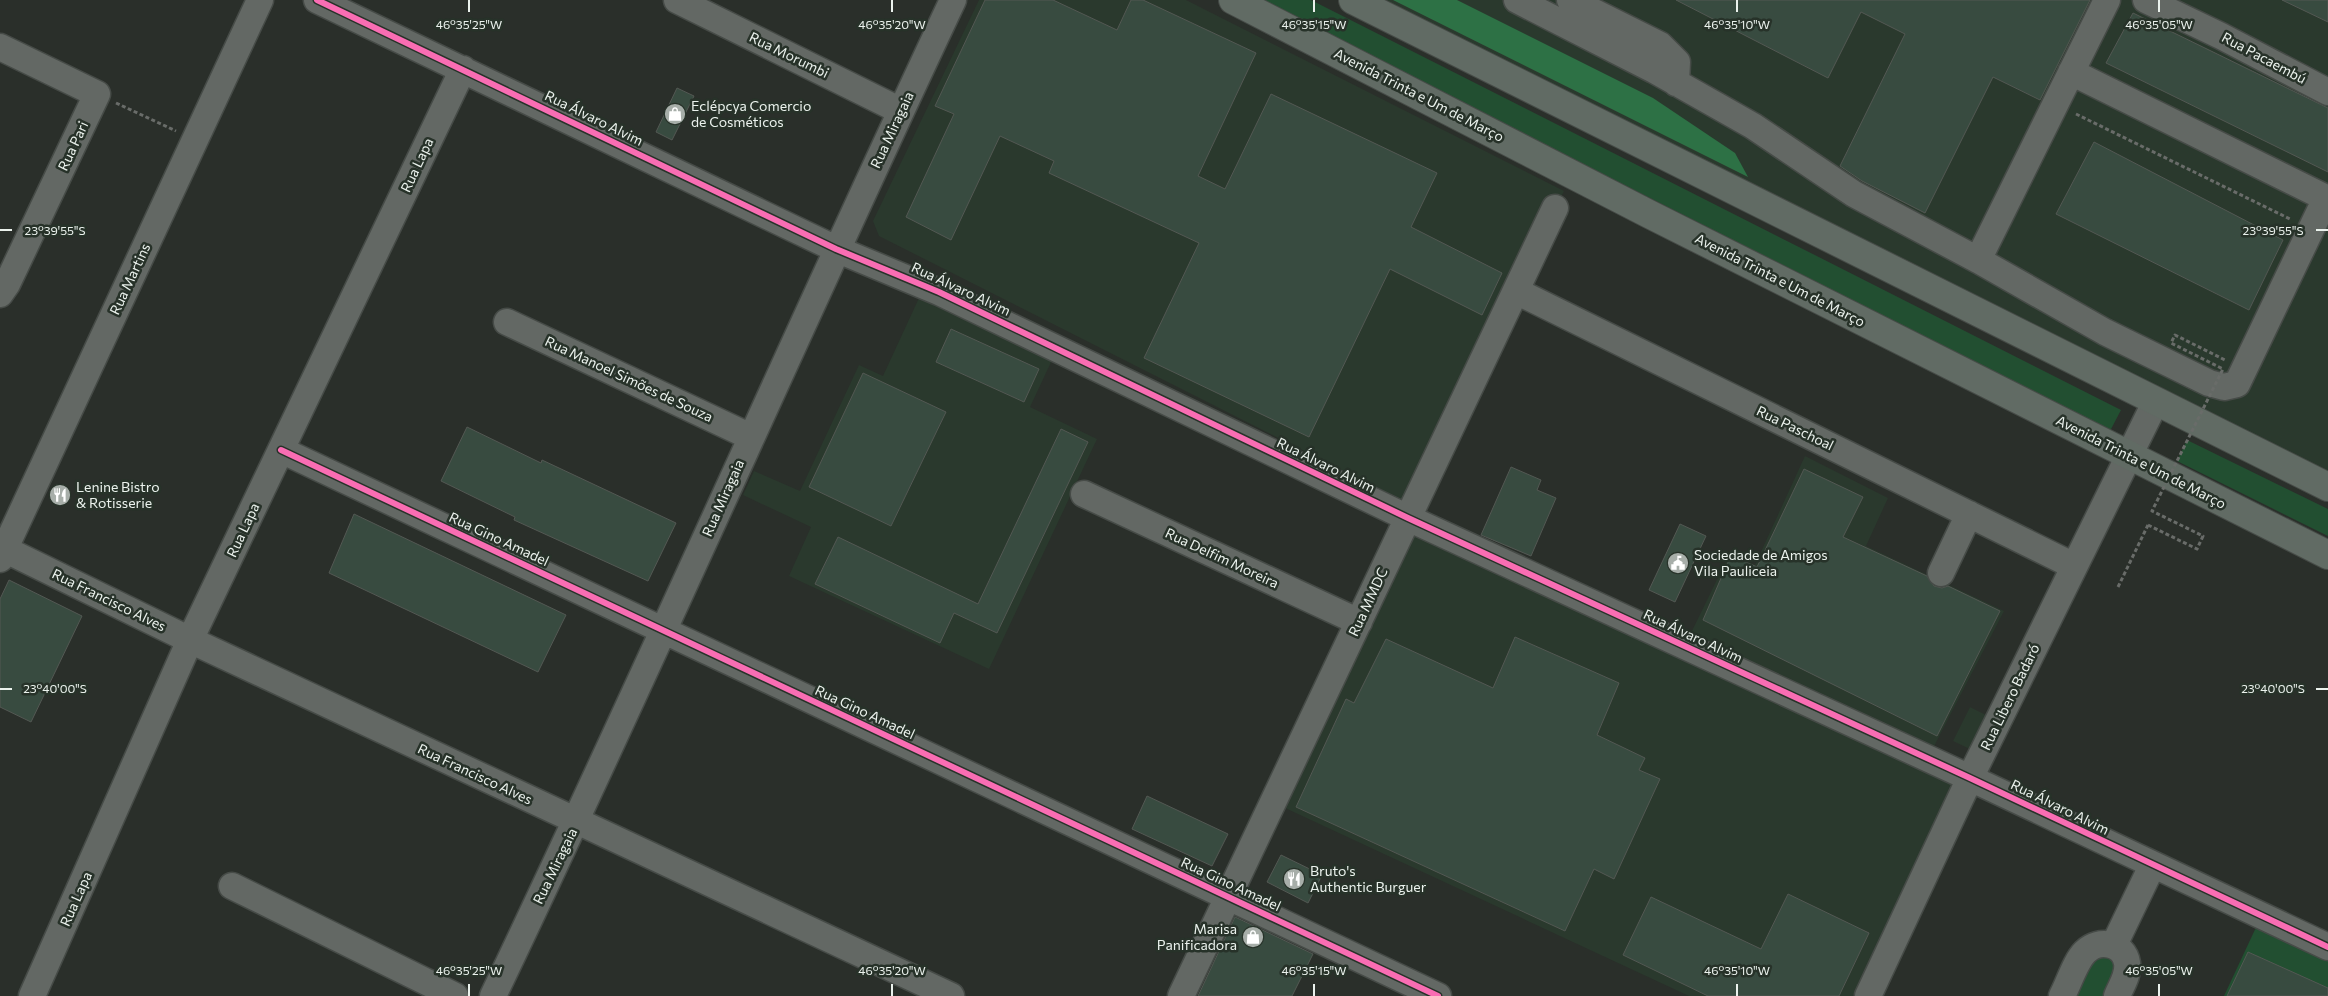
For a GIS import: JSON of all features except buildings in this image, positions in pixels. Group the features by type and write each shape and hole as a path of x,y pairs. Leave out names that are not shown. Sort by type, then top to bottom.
{"main road":[{"name":"Avenida Trinta e Um de Março","path":"1233,0 1632,205 2328,555"},
{"path":"1352,0 2328,487"}],"street":[{"name":"Rua Martins","path":"1,552 260,0"},
{"name":"Rua Álvaro Alvim","path":"316,0 836,249 939,292 1408,518 1970,778 2152,866 2328,947"},
{"name":"Rua Morumbi","path":"677,0 901,111"},
{"name":"Rua Miragaia","path":"493,996 576,822 836,249 953,0"},
{"path":"1517,0 1676,83 1753,126 1854,194 1978,260 2104,332 2209,383 2224,387 2238,384 2327,198 2071,72"},
{"path":"1570,0 1660,46 1677,62 1676,83"},
{"path":"1978,260 2107,0"},
{"name":"Rua Pacaembú","path":"2146,0 2221,36 2328,92"},
{"path":"0,47 97,94"},
{"name":"Rua Lapa","path":"32,996 190,640 463,69"},
{"name":"Rua Pari","path":"0,294 7,284 97,94"},
{"name":"Rua MMDC","path":"1181,996 1555,208"},
{"name":"Rua Paschoal","path":"1516,291 2074,566"},
{"name":"Rua Manoel Simões de Souza","path":"506,322 751,436"},
{"name":"Rua Libero Badaró","path":"1868,996 1970,778 2156,400"},
{"name":"Rua Gino Amadel","path":"281,450 1438,996"},
{"name":"Rua Delfim Moreira","path":"1084,494 1359,622"},
{"path":"1942,573 1969,514"},
{"name":"Rua Francisco Alves","path":"1,552 951,996"},
{"path":"2114,945 2152,866"},
{"path":"232,886 456,996"},
{"path":"2062,996 2084,953 2092,946 2103,943 2114,945 2123,954 2127,963 2126,975 2117,996"}],"path":[{"path":"97,94 195,140"},
{"path":"2055,104 2311,229"},
{"path":"2118,587 2148,525 2197,549 2203,536 2152,510 2222,369 2171,343 2175,336 2225,360"}],"shaded area":[{"path":"979,0 1186,0 1564,191 1405,502 879,236 873,221"},
{"path":"1382,0 2328,0 2328,472"},
{"path":"919,298 1052,360 1030,407 1097,439 989,669 789,576 811,527 743,495 754,471 800,491 859,365 883,376"},
{"path":"1805,456 1888,498 1866,546 2004,611 1931,752 1691,633 1730,553 1755,565"},
{"path":"1411,531 1953,782 1853,996 1689,996 1283,807"},
{"path":"1970,707 1990,717 1974,751 1953,741"}],"green space":[{"path":"1259,0 1311,0 2121,410 2110,431"},
{"path":"1393,0 1457,0 1653,98 1735,153 1748,177"},
{"path":"2187,440 2328,509 2328,536 2177,461"},
{"path":"2259,921 2328,951 2328,996 2224,996"},
{"path":"2092,946 2125,961 2109,996 2069,996"}],"cycle path":[{"path":"317,0 836,249 939,292 1408,518 1970,778 2328,947"},
{"path":"281,450 1438,996"}],"place":[{"name":"Eclépcya Comercio de Cosméticos","path":"675,114"},
{"name":"Lenine Bistro & Rotisserie","path":"60,495"},
{"name":"Sociedade de Amigos Vila Pauliceia","path":"1678,563"},
{"name":"Bruto's Authentic Burguer","path":"1294,879"},
{"name":"Marisa Panificadora","path":"1253,937"}]}
